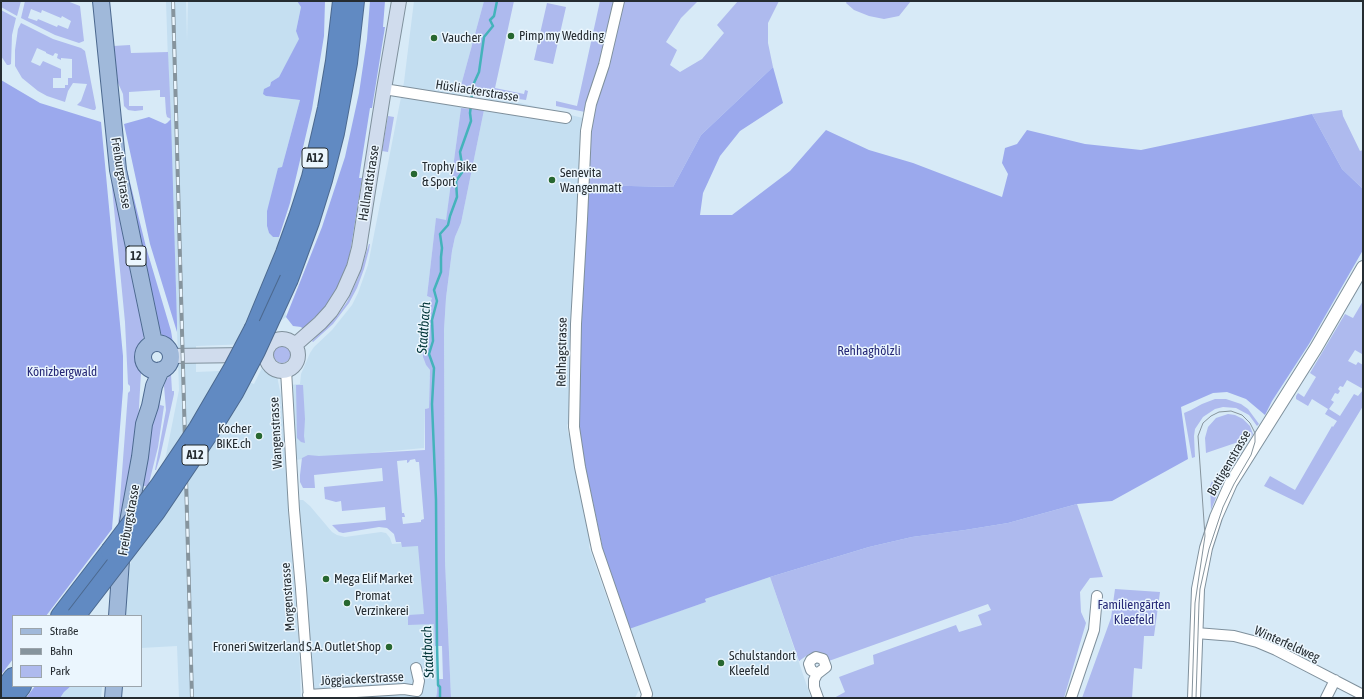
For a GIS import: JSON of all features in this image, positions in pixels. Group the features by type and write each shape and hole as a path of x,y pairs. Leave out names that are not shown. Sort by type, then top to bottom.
{"highway":[{"path":"332,1 335,61"},
{"name":"A12","path":"69,612 185,447 210,408 254,328 298,217 315,159 327,108 335,61 342,1"},
{"name":"A12","path":"69,612 156,512 208,435 234,393 256,351 289,278 310,222 326,168 340,110 351,39 355,1"},
{"path":"351,39 361,11 362,1"},
{"path":"1,693 12,678"},
{"path":"13,698 21,687"}],"main road":[{"name":"Freiburgstrasse","path":"101,1 117,163 154,343"},
{"name":"Hallmattstrasse","path":"295,345 331,311 344,292 353,271 359,248 399,1"},
{"path":"278,340 288,340 295,345 298,351 298,358 295,364 286,370 274,368 269,362 267,355 267,351 271,344 278,340"},
{"path":"154,343 164,345 169,351 170,356 167,366 153,368 143,358 144,351 149,345 154,343"},
{"path":"170,356 267,355"},
{"name":"Freiburgstrasse","path":"118,615 122,560 144,424 142,406 153,368"},
{"path":"113,698 114,687"}],"street":[{"name":"Rehhagstrasse","path":"619,1 604,65 591,104 586,131 576,324 574,427 596,549 646,694 646,698"},
{"name":"Hüsliackerstrasse","path":"384,89 566,118"},
{"name":"Bottigenstrasse","path":"1194,698 1198,589 1211,529 1221,504 1235,477 1312,354 1363,267"},
{"name":"Wangenstrasse","path":"286,370 293,494"},
{"name":"Morgenstrasse","path":"293,494 308,696"},
{"path":"1071,698 1094,630 1097,596"},
{"name":"Winterfeldweg","path":"1196,633 1234,636 1257,642 1276,650 1363,695"},
{"path":"416,668 420,695"},
{"path":"817,674 814,684 818,698"},
{"path":"1326,698 1335,680"},
{"name":"Jöggiackerstrasse","path":"308,696 404,689 420,695"}],"shaded area":[{"path":"166,1 186,1 187,41 188,1 297,1 301,7 296,31 300,39 279,77 271,82 266,96 300,100 282,167 267,211 267,226 269,233 273,237 279,237 286,317 249,344 196,346 196,372 220,371 254,384 262,368 277,376 281,396 299,647 301,698 179,698 177,646 142,648 142,615 124,615 130,565 166,455 179,390"},
{"path":"414,1 484,1 460,89 461,108 446,221 436,219 427,296 432,298 425,316 422,344 423,357 430,370 429,408 425,409 424,448 294,460 290,385 300,384 301,374 310,353 314,347 332,330 352,305 368,265 404,82"},
{"path":"487,95 583,118 571,420 567,425 568,433 573,438 590,540 589,547 639,690 635,698 451,698 445,561 444,330 446,298 452,251 455,237 461,223"},
{"path":"295,500 303,500 332,532 337,535 345,537 381,532 386,533 392,544 431,541 436,698 312,698"},
{"name":"Schulstandort Kleefeld","path":"770,577 811,698 654,698 630,628 706,602 705,599"},
{"path":"70,687 102,687 101,698 60,698"}],"green space":[{"path":"1,1 21,1 17,16 1,7"},
{"path":"25,1 67,1 80,6 84,41 79,43 55,35 21,18","holes":["31,9 41,13 42,10 61,18 62,16 71,21 68,29 58,25 57,27 38,19 37,21 28,18"]},
{"path":"297,1 325,1 324,36 312,109 290,203 279,237 273,237 269,233 267,226 267,211 278,168 282,167 300,100 266,96 263,94 264,89 270,86 271,82 279,77 299,39 296,31 301,7"},
{"path":"370,1 385,1 383,27 385,27 359,178 362,178 350,253 337,289 326,306 303,329 301,327 293,326 286,317 322,227 345,157 359,93 367,39"},
{"path":"484,1 514,1 495,88 524,94 525,90 528,91 526,100 487,95 460,89"},
{"path":"600,1 615,1 604,53 585,112 556,106 556,101 577,106"},
{"path":"622,1 698,1 681,18 666,42 677,50 670,65 680,72 702,59 724,33 717,25 738,1 779,1 768,23 768,43 773,67 701,135 673,187 588,185 590,130"},
{"path":"847,1 911,1 899,16 884,19 869,16 854,10 846,3"},
{"path":"547,3 566,7 553,64 534,60"},
{"path":"1,10 16,18 12,35 11,64 9,65 7,65 1,56"},
{"path":"21,23 53,39 81,48 85,51 96,108 95,110 77,105 81,101 87,84 73,83 68,91 65,102 47,96 38,91 22,78 15,66 15,50 18,29","holes":["37,48 53,56 55,53 58,54 57,58 61,60 61,58 72,59 72,78 68,78 68,85 65,85 65,88 53,88 53,78 61,78 61,69 43,61 40,66 31,62"]},
{"path":"130,45 131,53 168,52 171,119 167,117 165,97 160,97 160,90 129,92 129,106 143,106 143,110 128,110 124,106 123,94 118,83 113,46"},
{"name":"Rehhaghölzli","path":"773,67 783,103 740,131 720,156 703,193 700,215 732,215 790,171 826,130 869,150 913,163 1002,197 1008,174 1002,163 1005,148 1017,144 1027,130 1085,144 1141,150 1312,114 1342,169 1363,189 1363,250 1309,344 1272,401 1265,415 1246,399 1227,392 1213,393 1181,407 1188,459 1112,501 1077,504 1008,523 912,537 869,547 770,577 705,599 706,602 629,629 606,564 583,456 579,427 578,358 588,185 673,187 701,135"},
{"name":"Könizbergwald","path":"1,80 40,103 101,122 123,356 123,389 112,529 47,615 12,615 12,660 1,675"},
{"path":"461,108 484,110 461,223 455,237 452,251 446,298 444,330 445,561 451,698 436,698 437,679 443,679 442,646 435,646 434,624 408,625 408,615 424,614 418,546 402,547 401,542 396,542 394,534 387,528 379,527 343,533 339,532 332,525 386,520 385,507 342,511 341,501 336,502 325,499 324,487 383,481 382,468 314,475 315,488 303,488 300,482 300,475 302,458 308,455 319,456 425,450 425,409 429,408 430,370 423,357 422,344 425,316 432,298 427,296 436,218 446,220","holes":["415,459 416,462 419,462 424,519 421,520 421,522 403,524 402,517 405,517 404,513 402,513 397,461 407,460 407,463 410,460"]},
{"path":"1342,110 1343,116 1360,151 1363,150 1363,189 1342,169 1312,114"},
{"path":"388,116 394,117 388,152 382,151"},
{"path":"149,117 165,124 171,119 177,332 150,244 124,124"},
{"path":"106,126 144,336 137,355 141,373 138,424 120,526 118,526 128,393 130,391 130,386 128,384 125,322"},
{"path":"126,166 146,247 171,331 173,343 162,335 156,324 125,174"},
{"path":"369,244 364,269 357,288 349,303 333,324 313,342 312,341 337,316 347,302 358,278"},
{"path":"1363,301 1363,353 1362,354 1355,350 1348,361 1356,365 1358,362 1363,365 1363,389 1347,380 1343,387 1340,386 1338,389 1340,391 1338,394 1335,393 1331,400 1334,402 1329,409 1340,416 1354,394 1358,396 1363,390 1363,406 1303,505 1264,486 1270,476 1295,490 1332,426 1333,427 1337,421 1325,414 1328,409 1312,399 1308,406 1296,399 1296,396 1298,393 1304,397 1316,377 1310,373 1345,314 1353,318"},
{"path":"282,345 288,348 291,354 288,360 282,363 276,360 273,354 276,348"},
{"path":"171,374 172,391 174,391 174,394 160,457 155,470 166,410 164,386 166,380"},
{"path":"296,385 303,385 305,443 301,442 297,438"},
{"path":"161,386 160,405 164,406 158,447 148,487 141,485 151,423"},
{"path":"1215,399 1226,399 1241,404 1248,409 1259,424 1257,426 1249,415 1236,408 1223,407 1215,409 1203,417 1195,429 1195,457 1192,458 1184,413"},
{"path":"1228,414 1235,415 1243,419 1250,426 1253,434 1250,438 1206,453 1205,438 1208,427 1216,418"},
{"path":"1236,451 1241,453 1219,490 1211,510 1210,486 1212,481 1217,487 1233,460 1229,453"},
{"path":"1077,504 1103,577 1090,578 1080,592 1081,612 1086,623 1064,698 834,698 845,692 839,677 874,664 873,655 956,625 959,632 982,625 978,615 991,610 988,604 826,662 818,652 809,654 799,661 770,577 869,547 912,537 1008,523"},
{"name":"Familiengärten Kleefeld","path":"1115,589 1160,592 1154,636 1144,636 1142,669 1134,668 1132,698 1082,698 1111,618"},
{"path":"34,687 70,687 60,698 26,698"}],"waterway":[{"name":"Stadtbach","path":"471,100 474,83 479,72 484,37 493,26 490,20 494,16 497,1"},
{"name":"Stadtbach","path":"440,698 440,687 438,685 436,500 432,404 434,368 429,354 433,341 432,320 437,301 434,290 441,272 442,248 440,234 448,225 457,197 456,181 463,171 460,152 471,121 471,105"}],"tram line":[{"path":"1192,698 1195,603 1205,536 1198,436 1203,423 1211,416 1219,412 1231,411 1242,415 1250,423 1255,433 1255,442 1251,455 1234,484 1223,507 1209,549 1200,589 1196,698"}],"railway":[{"path":"173,1 192,698"}],"place":[{"name":"Pimp my Wedding","path":"511,36"},
{"name":"Vaucher","path":"434,38"},
{"name":"Trophy Bike & Sport","path":"414,174"},
{"name":"Senevita Wangenmatt","path":"552,180"},
{"name":"Kocher BIKE.ch","path":"259,436"},
{"name":"Mega Elif Market","path":"326,579"},
{"name":"Promat Verzinkerei","path":"347,603"},
{"name":"Froneri Switzerland S.A. Outlet Shop","path":"389,647"},
{"name":"Schulstandort Kleefeld","path":"721,663"}]}
